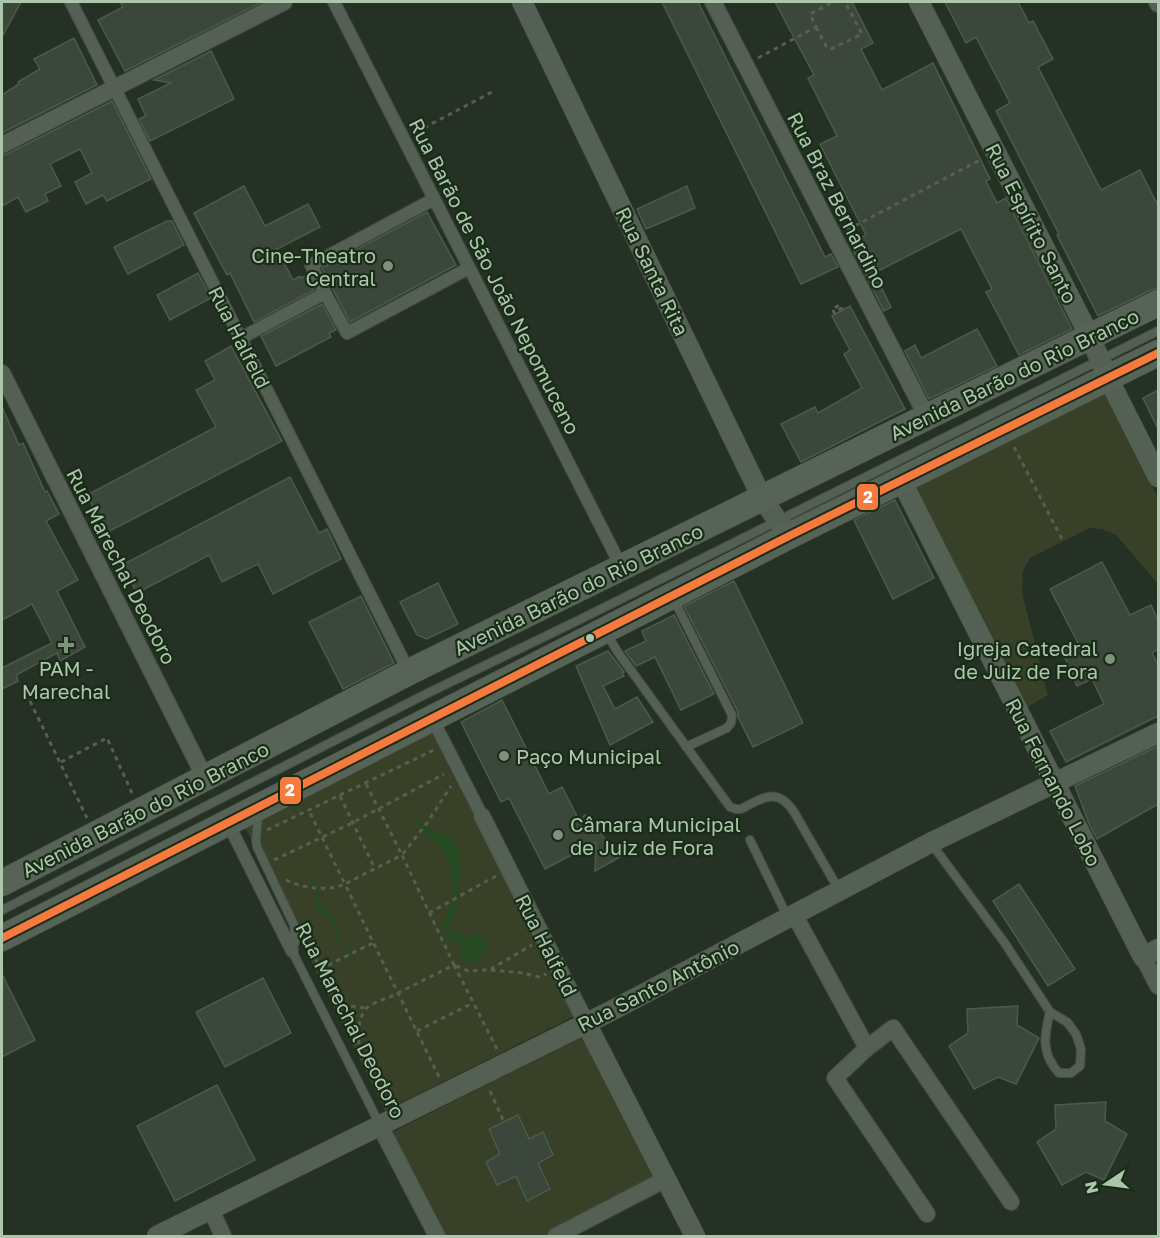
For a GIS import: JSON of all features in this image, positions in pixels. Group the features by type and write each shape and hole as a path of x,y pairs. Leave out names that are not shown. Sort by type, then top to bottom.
{"main road":[{"name":"Avenida Barão do Rio Branco","path":"2,938 672,596 784,528 901,480 1005,429 1099,358 1158,303"},
{"name":"Avenida Barão do Rio Branco","path":"3,878 141,811 409,672 927,417 1099,358 1158,353"}],"street":[{"name":"Rua Halfeld","path":"71,2 409,672"},
{"path":"2,145 284,2"},
{"name":"Rua Barão de São João Nepomuceno","path":"334,2 622,568"},
{"name":"Rua Santa Rita","path":"522,2 762,498 784,528"},
{"name":"Rua Braz Bernardino","path":"713,2 927,417"},
{"name":"Rua Espírito Santo","path":"919,2 996,151 1158,477"},
{"path":"434,199 311,265 325,293 347,333 470,268"},
{"path":"241,338 325,293"},
{"name":"Rua Marechal Deodoro","path":"2,374 205,778"},
{"name":"Rua Fernando Lobo","path":"901,480 1054,783 1151,953 1158,986"},
{"name":"Rua Halfeld","path":"432,718 695,1236"},
{"name":"Rua Santo Antônio","path":"157,1236 586,1023 930,843 1158,733"},
{"name":"Rua Marechal Deodoro","path":"228,823 292,951"},
{"path":"791,916 867,1048"},
{"path":"927,1214 834,1078 893,1028 1011,1202"},
{"name":"Rua Marechal Deodoro","path":"380,1125 437,1236"},
{"path":"556,1236 666,1179"},
{"path":"210,1210 223,1236"}],"lane":[{"name":"Avenida Barão do Rio Branco","path":"2,910 421,697 591,614 784,528 1099,358 1158,331"},
{"path":"672,596 732,715 731,723 727,728 686,747"},
{"path":"605,630 617,651 730,807 741,809 767,796 777,796 788,803 839,891"},
{"path":"282,795 282,804 258,816 256,836 257,847 294,925 295,942 292,951"},
{"path":"750,840 791,916"},
{"path":"930,843 1004,942 1050,1012 1067,1022 1077,1034 1081,1049 1080,1066 1071,1072 1059,1073 1050,1064 1046,1052 1045,1031 1050,1012"},
{"name":"Rua Marechal Deodoro","path":"292,951 380,1125"}],"path":[{"path":"833,2 810,14 826,46 831,49 862,34 845,2"},
{"path":"745,64 816,27"},
{"path":"404,138 492,92"},
{"path":"833,237 996,151"},
{"path":"1005,429 1063,541"},
{"path":"26,693 95,834"},
{"path":"61,762 107,738 141,811"},
{"path":"446,744 256,836 269,862 352,823 457,767"},
{"path":"432,751 436,758"},
{"path":"440,766 451,787"},
{"path":"281,878 295,884 334,888 402,855 451,787 457,767"},
{"path":"366,783 498,1051"},
{"path":"340,796 375,869"},
{"path":"309,811 440,1079"},
{"path":"429,913 498,875"},
{"path":"305,938 385,1104"},
{"path":"320,969 374,943"},
{"path":"489,970 534,944"},
{"path":"334,998 348,1006 367,1008 454,965 468,971 489,970 539,977 549,973"},
{"path":"417,1031 473,1003"},
{"path":"360,1053 359,1028 367,1008"},
{"path":"482,1075 504,1122"}],"shaded area":[{"path":"1104,393 1158,497 1158,584 1116,535 1102,529 1089,528 1030,558 1023,571 1022,586 1048,695 1027,707 913,488"},
{"path":"430,725 574,1016 385,1111 242,821"},
{"path":"416,818 428,829 450,837 460,854 458,905 449,925 451,930 461,933 464,940 478,935 482,936 486,943 486,954 474,961 468,962 463,959 462,943 452,941 446,933 445,919 454,897 451,872 441,850 413,820"},
{"path":"313,878 321,906 335,921 340,939 346,945 352,958 337,941 333,923 317,909 315,891 310,880"},
{"path":"587,1033 661,1177 546,1236 447,1236 393,1132"}],"building":[{"path":"2,2 21,2 2,37"},
{"path":"120,2 262,2 125,71 98,20 123,7"},
{"path":"662,2 698,2 825,257 831,254 838,267 801,284"},
{"path":"775,2 852,2 873,43 861,49 882,90 933,63 990,179 986,181 997,203 1006,198 1072,329 1019,355 986,292 992,289 961,229 874,273 891,307 884,311 850,244 866,235 820,144 837,136 808,78 814,75"},
{"path":"945,2 1018,2 1029,23 1033,21 1053,59 1038,67 1101,190 1140,170 1158,206 1158,288 1098,316 996,111 1010,103 976,37 966,43"},
{"path":"74,38 97,85 2,133 2,95 40,69 34,59"},
{"path":"211,51 234,99 150,141 139,119 146,116 138,99 171,83 154,80"},
{"path":"112,101 151,179 107,201 103,195 86,204 75,182 92,173 80,149 50,164 61,186 45,194 48,201 26,212 18,197 2,206 2,155"},
{"path":"244,186 265,226 308,204 320,227 277,249 293,280 307,275 314,290 254,322 230,273 227,275 194,213"},
{"path":"687,186 695,208 646,229 637,209"},
{"name":"Cine-Theatro Central","path":"427,212 456,265 350,322 322,268"},
{"path":"167,221 172,221 184,245 128,274 114,247"},
{"path":"198,273 211,298 170,320 157,295"},
{"path":"322,304 336,330 329,333 331,337 276,366 261,336"},
{"path":"850,306 905,409 801,462 781,424 815,407 818,413 862,388 844,354 850,350 832,316"},
{"path":"977,329 997,366 929,399 905,351 915,345 921,358"},
{"path":"231,346 282,441 106,533 87,495 216,427 196,390 215,380 205,361"},
{"path":"1158,390 1158,429 1143,398"},
{"path":"2,407 19,445 23,443 45,492 47,491 59,514 46,521 78,580 57,591 85,647 60,661 57,653 16,675 18,681 2,689 2,668 52,643 32,604 2,620"},
{"path":"290,477 319,533 327,529 341,559 273,594 258,564 222,582 209,555 137,593 122,565"},
{"path":"895,500 934,578 893,599 854,520"},
{"name":"Igreja Catedral de Juiz de Fora","path":"1102,562 1130,615 1151,605 1158,620 1158,649 1152,653 1158,665 1158,716 1066,762 1050,731 1104,704 1092,679 1077,686 1062,651 1078,643 1050,589"},
{"path":"734,581 803,723 753,747 738,717 738,712 684,606"},
{"path":"438,583 458,624 427,639 417,635 400,602"},
{"path":"361,596 394,663 343,689 309,622"},
{"path":"674,615 714,694 681,710 655,657 636,666 625,651 646,641 642,631"},
{"path":"608,651 624,672 622,673 624,676 603,686 615,709 637,697 653,722 610,745 576,666"},
{"path":"502,700 549,794 562,787 579,820 585,815 620,857 595,871 596,842 545,869 509,798 501,802 461,722"},
{"path":"1158,746 1158,804 1097,839 1075,786"},
{"path":"1019,884 1075,969 1048,986 993,901"},
{"path":"2,974 35,1040 2,1057"},
{"path":"263,978 291,1033 225,1067 196,1012"},
{"path":"1018,1006 1017,1025 1039,1038 1016,1084 998,1077 974,1089 949,1046 968,1033 967,1009"},
{"path":"217,1085 255,1160 175,1201 137,1126"},
{"path":"1106,1102 1105,1121 1127,1134 1104,1180 1086,1172 1062,1185 1037,1142 1056,1129 1055,1105"},
{"path":"518,1115 529,1139 543,1132 553,1155 538,1163 550,1189 527,1201 516,1176 497,1185 486,1162 500,1154 489,1129"}],"transit line":[{"name":"2","path":"2,938 791,535 1158,353"}],"place":[{"name":"Cine-Theatro Central","path":"388,266"},
{"name":"PAM - Marechal","path":"66,645"},
{"name":"Igreja Catedral de Juiz de Fora","path":"1110,659"},
{"name":"Paço Municipal","path":"504,756"},
{"name":"Câmara Municipal de Juiz de Fora","path":"558,835"}]}
